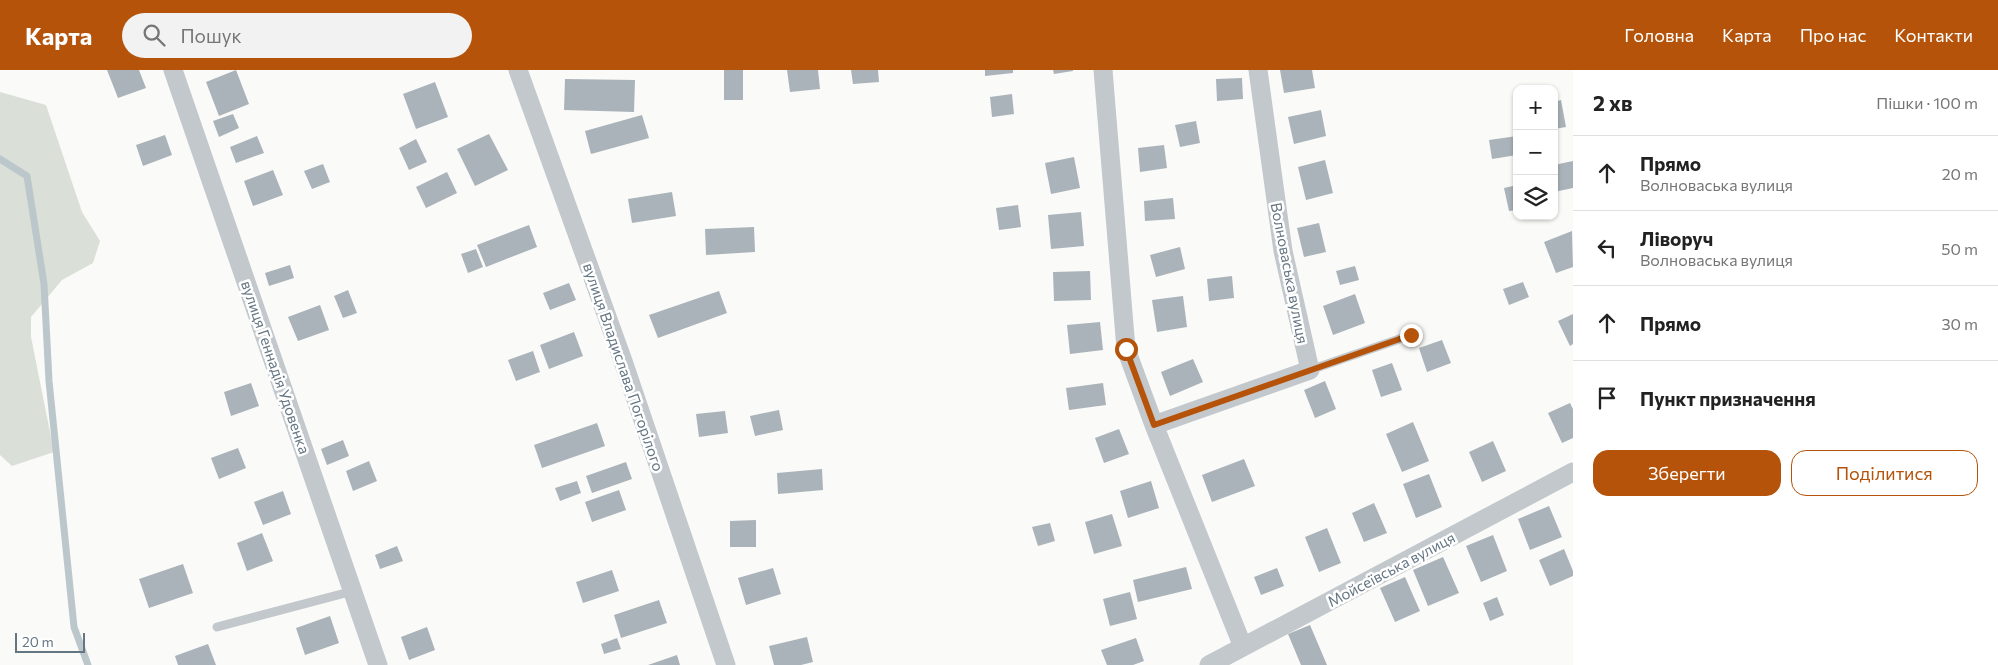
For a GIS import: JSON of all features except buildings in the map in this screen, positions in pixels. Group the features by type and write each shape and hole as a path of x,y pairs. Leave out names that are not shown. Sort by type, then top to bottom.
{"street":[{"name":"вулиця Геннадія Удовенка","path":"174,70 378,665"},
{"name":"вулиця Владислава Погорілого","path":"518,70 623,361 726,665"},
{"path":"1103,70 1126,349 1154,425 1243,648"},
{"name":"Волноваська вулиця","path":"1258,70 1283,251 1310,370"},
{"path":"1154,425 1310,370"},
{"name":"Мойсеївська вулиця","path":"1209,665 1573,472"}],"lane":[{"path":"1310,370 1411,335"},
{"path":"217,627 353,591"}],"shaded area":[{"path":"0,92 46,105 82,212 100,241 93,263 62,280 31,317 31,337 54,452 12,466 0,455"}],"waterway":[{"path":"0,159 27,176 44,284 49,381 74,627 88,665"}],"route":[{"path":"1126,349 1154,425 1411,335"}]}
